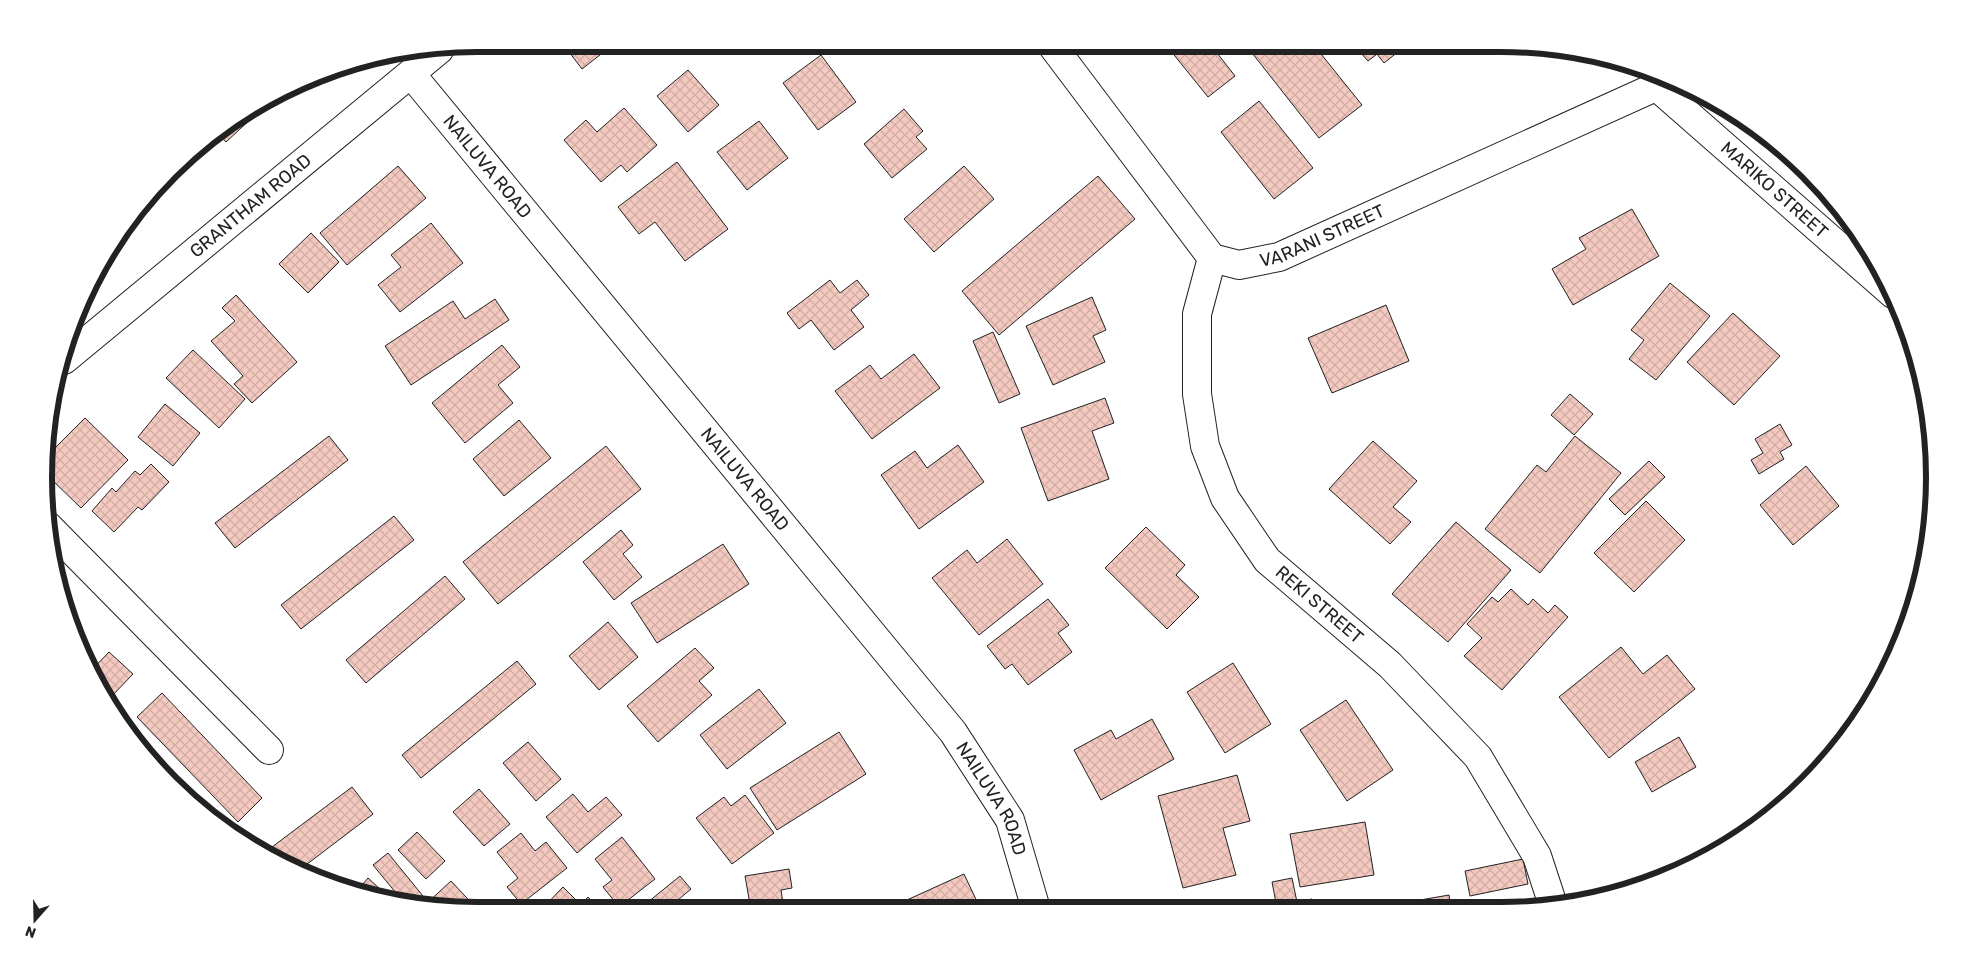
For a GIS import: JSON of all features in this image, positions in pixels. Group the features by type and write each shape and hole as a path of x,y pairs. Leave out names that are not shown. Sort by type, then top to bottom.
{"street":[{"path":"1057,52 1212,258"},
{"name":"GRANTHAM ROAD","path":"71,354 433,55"},
{"name":"NAILUVA ROAD","path":"411,74 953,732 1010,820 1034,902"},
{"name":"VARANI STREET","path":"1212,258 1240,265 1279,257 1662,84"},
{"name":"MARIKO STREET","path":"1670,88 1878,280"},
{"name":"REKI STREET","path":"1212,258 1197,314 1197,394 1205,446 1225,498 1268,560 1390,665 1478,757 1537,856 1551,900"},
{"path":"56,534 269,750"}],"building":[{"path":"569,52 604,52 582,69"},
{"path":"1172,52 1216,52 1235,76 1208,97"},
{"path":"1251,52 1319,52 1362,105 1319,138"},
{"path":"1360,52 1398,52 1384,63 1377,54 1368,61"},
{"path":"821,55 856,102 818,130 783,83"},
{"path":"688,70 719,105 688,132 657,96"},
{"path":"1259,101 1313,168 1274,199 1221,132"},
{"path":"624,108 657,145 627,172 621,165 601,182 564,140 586,120 597,132"},
{"path":"904,109 923,131 916,137 927,149 892,178 864,144"},
{"path":"255,115 226,142 222,138"},
{"path":"759,121 788,158 747,190 717,152"},
{"path":"677,162 728,229 685,261 655,222 639,234 618,207"},
{"path":"398,166 426,198 347,265 320,233"},
{"path":"964,166 994,199 934,252 904,219"},
{"path":"1098,176 1135,219 999,335 962,291"},
{"path":"1632,209 1659,256 1573,305 1552,269 1586,249 1579,238"},
{"path":"431,223 463,263 400,312 378,285 401,267 391,255"},
{"path":"311,233 339,262 308,293 279,264"},
{"path":"830,280 840,293 857,280 869,295 851,310 864,327 834,350 811,320 799,329 787,313"},
{"path":"1670,283 1710,316 1656,380 1629,359 1644,340 1631,330"},
{"path":"236,295 297,362 252,403 234,384 243,376 211,341 235,321 222,308"},
{"path":"1092,297 1106,330 1093,336 1105,362 1053,385 1026,326"},
{"path":"495,299 509,320 411,385 385,346 453,301 465,319"},
{"path":"1386,305 1409,361 1332,393 1308,338"},
{"path":"1733,313 1780,356 1734,405 1687,362"},
{"path":"993,332 1020,394 999,403 973,341"},
{"path":"502,345 520,367 498,385 513,403 465,443 432,403"},
{"path":"193,350 245,399 219,428 166,378"},
{"path":"914,354 940,388 872,439 835,391 870,365 881,379"},
{"path":"1570,394 1593,414 1574,435 1551,415"},
{"path":"1105,398 1114,423 1092,431 1109,479 1048,501 1021,428"},
{"path":"165,404 200,433 173,466 138,437"},
{"path":"85,418 128,460 81,508 52,480 53,450"},
{"path":"519,420 551,458 504,496 473,459"},
{"path":"1780,424 1792,445 1780,452 1784,459 1759,474 1751,460 1763,453 1755,439"},
{"path":"329,436 348,460 235,548 215,523"},
{"path":"1575,436 1621,473 1540,573 1485,529 1537,465 1546,472"},
{"path":"1373,441 1417,481 1393,507 1411,522 1390,544 1329,489"},
{"path":"958,445 984,482 919,529 881,475 915,451 927,468"},
{"path":"606,446 641,489 498,604 463,562"},
{"path":"1649,461 1665,477 1625,515 1609,499"},
{"path":"151,464 169,482 142,510 138,507 114,532 92,511 112,488 116,492 135,471 140,475"},
{"path":"1806,466 1839,506 1793,545 1760,505"},
{"path":"1646,501 1685,540 1634,592 1594,553"},
{"path":"394,516 414,540 301,629 281,605"},
{"path":"1456,522 1511,570 1448,642 1392,594"},
{"path":"1146,527 1185,565 1176,575 1199,597 1167,629 1105,568"},
{"path":"621,530 633,545 623,554 642,577 614,600 583,562"},
{"path":"1007,539 1043,584 979,635 932,578 967,550 977,563"},
{"path":"723,544 749,584 657,643 631,603"},
{"path":"445,576 465,599 366,683 346,660"},
{"path":"1511,589 1528,605 1533,599 1548,613 1555,605 1568,617 1502,690 1464,656 1482,638 1467,624 1492,597 1498,602"},
{"path":"1048,599 1069,625 1058,633 1072,652 1028,685 1012,664 1005,669 987,646"},
{"path":"608,622 638,657 599,690 569,656"},
{"path":"1621,647 1643,674 1667,655 1695,689 1609,758 1559,697"},
{"path":"695,648 714,668 699,681 712,695 658,742 627,706"},
{"path":"109,652 133,674 112,695 96,665"},
{"path":"517,661 536,684 421,778 402,755"},
{"path":"1233,663 1271,724 1225,753 1187,692"},
{"path":"759,689 786,723 727,769 700,735"},
{"path":"162,693 262,798 238,822 137,717"},
{"path":"1346,700 1393,770 1347,801 1300,730"},
{"path":"1152,719 1174,759 1101,800 1074,750 1111,730 1116,739"},
{"path":"839,732 866,774 777,830 750,788"},
{"path":"1679,737 1696,767 1652,792 1635,762"},
{"path":"528,742 561,779 536,801 503,763"},
{"path":"1237,775 1250,821 1223,828 1236,875 1183,888 1158,796"},
{"path":"352,787 373,814 305,866 270,849"},
{"path":"479,789 510,824 484,846 453,812"},
{"path":"573,794 588,812 606,797 622,815 577,853 546,817"},
{"path":"745,795 774,833 732,864 696,818 724,797 731,806"},
{"path":"1365,822 1374,875 1300,887 1290,834"},
{"path":"417,832 445,861 426,879 398,850"},
{"path":"521,833 535,851 546,842 567,868 524,902 519,902 507,887 518,878 497,852"},
{"path":"622,837 655,879 625,902 615,902 603,887 612,880 595,859"},
{"path":"388,853 426,899 397,894 373,865"},
{"path":"1523,859 1528,884 1470,896 1465,871"},
{"path":"789,869 792,888 781,890 783,902 750,902 745,876"},
{"path":"964,874 977,902 903,902"},
{"path":"680,876 691,889 676,902 648,902"},
{"path":"368,878 382,891 368,888 361,886"},
{"path":"1292,878 1297,902 1276,902 1272,882"},
{"path":"451,881 471,902 450,902 431,900"},
{"path":"563,887 578,902 549,902"},
{"path":"1449,895 1450,902 1409,902"},
{"path":"588,897 593,902 584,902"},
{"path":"1312,899 1313,902 1297,902"}]}
